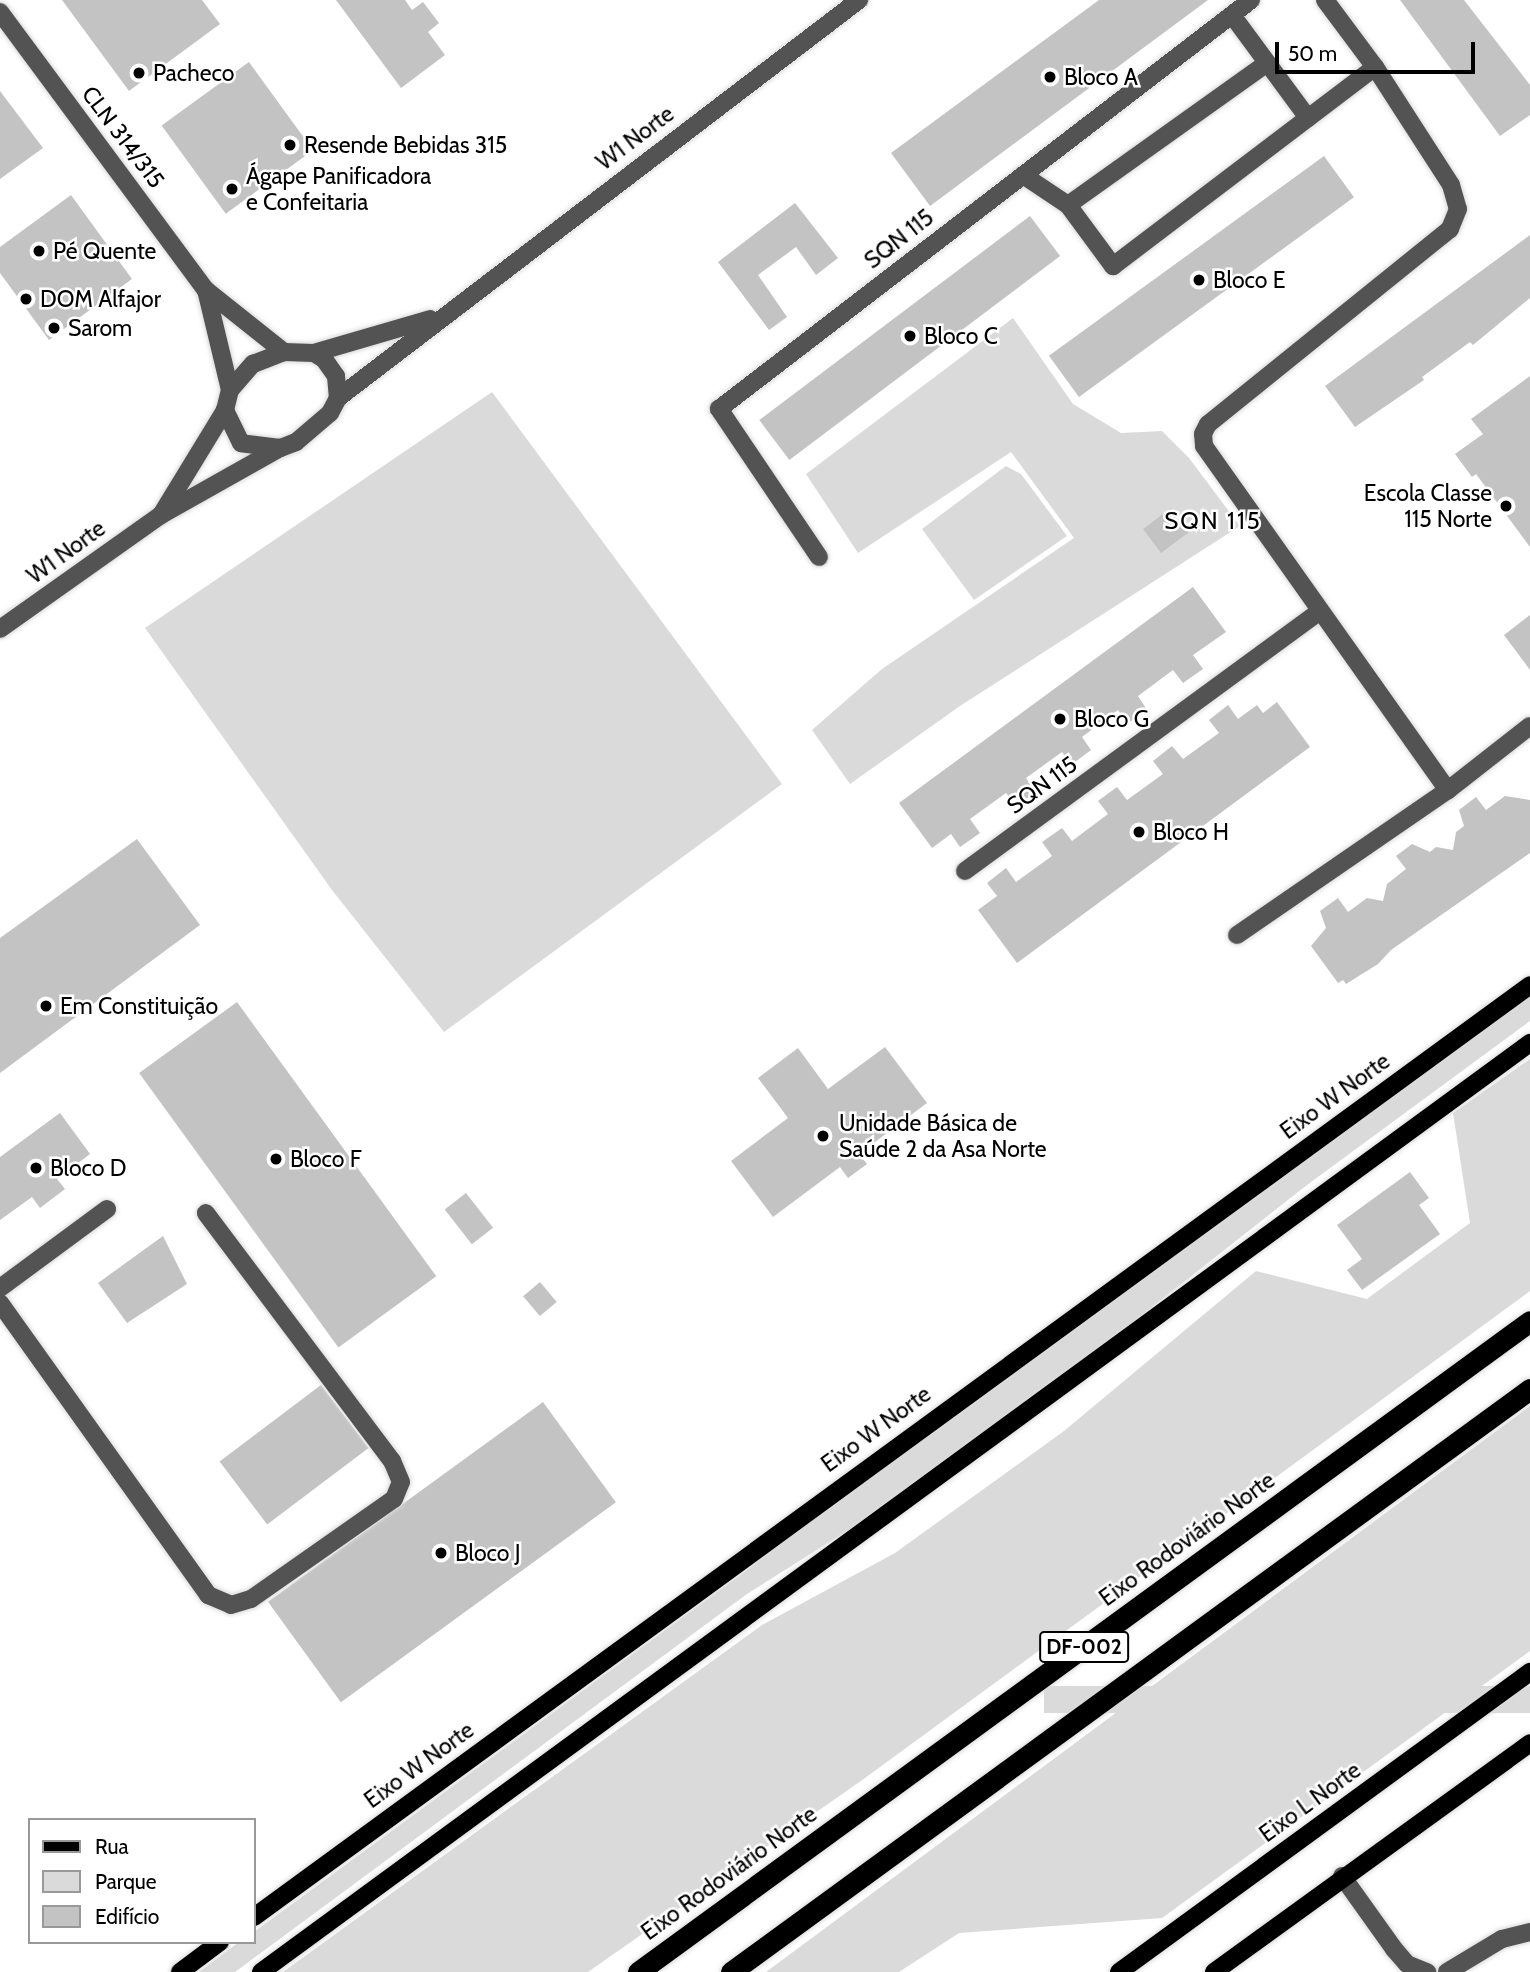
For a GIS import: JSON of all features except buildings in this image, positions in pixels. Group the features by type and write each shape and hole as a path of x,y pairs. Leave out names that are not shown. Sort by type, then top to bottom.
{"highway":[{"name":"Eixo Rodoviário Norte","path":"638,1972 1530,1321"},
{"name":"DF-002","path":"731,1972 1530,1389"}],"main road":[{"name":"Eixo W Norte","path":"256,1916 1530,985"},
{"path":"261,1972 1530,1043"},
{"name":"Eixo L Norte","path":"1119,1972 1530,1672"},
{"path":"1214,1972 1342,1876 1530,1743"},
{"path":"180,1972 217,1944"}],"street":[{"name":"W1 Norte","path":"338,398 440,316 859,0"},
{"name":"SQN 115","path":"819,557 719,409 1251,0"},
{"path":"1325,0 1375,67 1451,185 1458,209 1450,229 1208,424 1203,434 1204,446 1318,613 1448,790"},
{"name":"CLN 314/315","path":"0,12 206,290 284,352"},
{"path":"1232,15 1308,118"},
{"path":"1068,205 1267,63"},
{"path":"1023,175 1068,205 1113,267 1375,67"},
{"name":"CLN 314/315","path":"206,290 230,390"},
{"name":"W1 Norte","path":"314,353 440,316"},
{"path":"284,352 314,353 336,376 338,398 309,434 280,448 241,443 225,410 230,390 253,364 284,352"},
{"name":"W1 Norte","path":"161,515 225,410"},
{"name":"W1 Norte","path":"0,629 161,515 280,448"},
{"name":"SQN 115","path":"965,872 1318,613"},
{"path":"1237,935 1448,790 1530,726"},
{"path":"0,1288 107,1209"},
{"path":"0,1303 208,1595 231,1605 251,1599 394,1499 401,1482 392,1461 206,1213"},
{"path":"1342,1876 1407,1964 1427,1972"},
{"path":"1447,1972 1502,1939 1530,1932"}],"green space":[{"path":"1013,318 1073,404 1121,433 1162,431 1189,458 1240,526 960,706 850,784 812,730 882,669 1074,538 1011,452 858,553 806,474"},
{"path":"492,392 782,784 444,1032 332,890 145,628"},
{"path":"1006,466 1021,474 1067,536 974,600 922,529"},
{"path":"1530,996 1530,1021 1307,1185 1124,1329 850,1529 747,1594 235,1972 199,1972 236,1944 256,1944 256,1931 754,1565 822,1508"},
{"path":"1530,1059 1530,1291 865,1778 588,1972 283,1972 762,1625 895,1553 1064,1431 1256,1271 1367,1299 1470,1223 1453,1113"},
{"path":"1530,1406 1530,1651 1162,1918 959,1933 899,1972 766,1972"},
{"path":"1044,1686 1530,1686 1530,1713 1044,1713"}],"place":[{"name":"Pacheco","path":"139,73"},
{"name":"Bloco A","path":"1050,77"},
{"name":"Resende Bebidas 315","path":"290,145"},
{"name":"Ágape Panificadora e Confeitaria","path":"232,189"},
{"name":"Pé Quente","path":"39,251"},
{"name":"Bloco E","path":"1199,280"},
{"name":"DOM Alfajor","path":"26,299"},
{"name":"Sarom","path":"54,328"},
{"name":"Bloco C","path":"910,336"},
{"name":"Escola Classe 115 Norte","path":"1506,506"},
{"name":"Bloco G","path":"1060,719"},
{"name":"Bloco H","path":"1139,832"},
{"name":"Em Constituição","path":"46,1006"},
{"name":"Unidade Básica de Saúde 2 da Asa Norte","path":"823,1136"},
{"name":"Bloco F","path":"276,1159"},
{"name":"Bloco D","path":"36,1168"},
{"name":"Bloco J","path":"441,1553"}],"district":[{"name":"SQN 115","path":"1213,521"}]}
